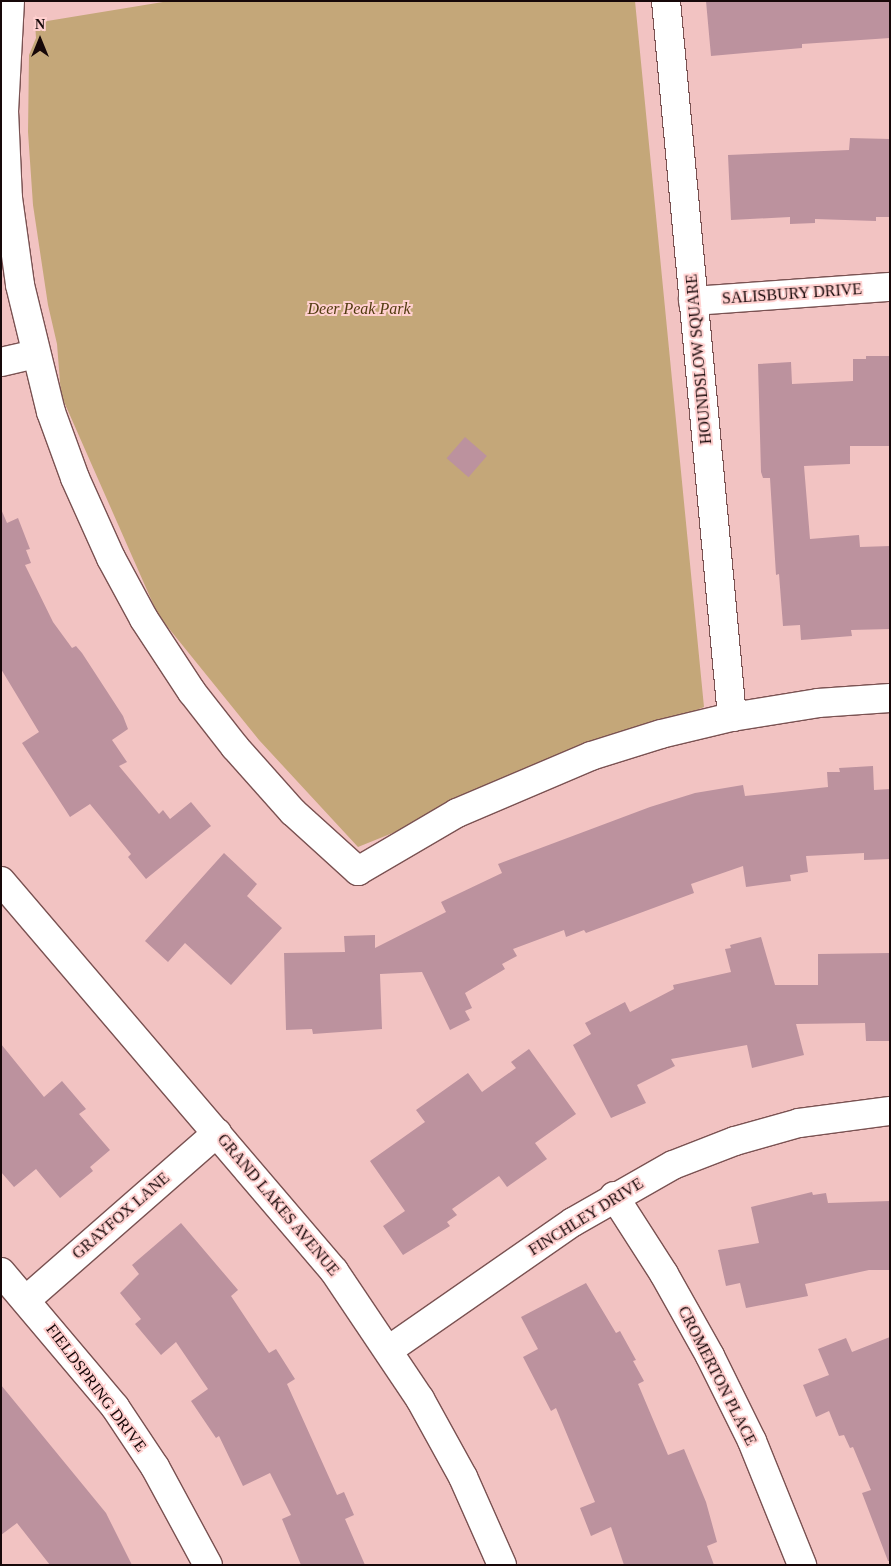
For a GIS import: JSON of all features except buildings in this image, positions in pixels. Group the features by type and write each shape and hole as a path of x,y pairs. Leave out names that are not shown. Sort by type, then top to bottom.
{"street":[{"path":"10,1 4,111 8,198 20,285 35,354 75,478 111,558 144,619 192,692 235,747 293,812 358,871 457,813 522,782 608,750 732,717 818,703 890,698"},
{"name":"HOUNDSLOW SQUARE","path":"666,1 732,717"},
{"name":"SALISBURY DRIVE","path":"694,301 890,287"},
{"path":"1,362 35,354"},
{"name":"GRAND LAKES AVENUE","path":"1,881 334,1271 390,1349 463,1476 502,1565"},
{"name":"FINCHLEY DRIVE","path":"390,1349 614,1196 674,1165 736,1141 799,1123 890,1111"},
{"name":"GRAYFOX LANE","path":"26,1300 217,1133"},
{"name":"CROMERTON PLACE","path":"614,1196 664,1274 710,1356 752,1441 802,1565"},
{"name":"FIELDSPRING DRIVE","path":"1,1272 114,1407 155,1467 208,1565"}],"green space":[{"name":"Deer Peak Park","path":"169,1 635,1 704,707 358,847 259,740 158,615 61,395 57,344 48,305 33,205 28,132 29,55 36,38 35,23"}]}
